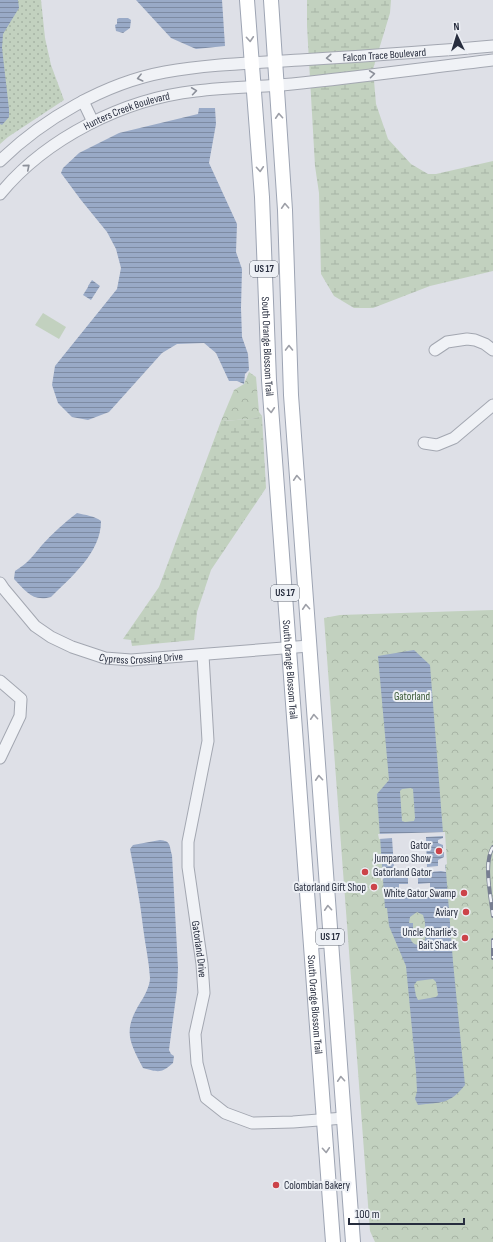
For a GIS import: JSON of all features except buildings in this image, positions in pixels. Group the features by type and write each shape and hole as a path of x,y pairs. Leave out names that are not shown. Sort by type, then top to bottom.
{"main road":[{"name":"South Orange Blossom Trail","path":"248,0 262,197 269,380 333,1242"},
{"name":"South Orange Blossom Trail","path":"271,0 288,274 290,395 353,1242"}],"street":[{"name":"Falcon Trace Boulevard","path":"276,62 493,46"},
{"name":"Falcon Trace Boulevard","path":"277,85 493,60"},
{"path":"0,161 12,149 46,124 83,101 134,80 164,72 276,62"},
{"name":"Hunters Creek Boulevard","path":"0,194 13,179 48,150 93,122 142,102 169,95 196,91 277,85"},
{"path":"83,101 93,122"},
{"path":"435,350 447,342 466,339 475,340 485,344 493,350"},
{"path":"424,443 437,445 454,438 493,405"},
{"name":"Cypress Crossing Drive","path":"0,583 35,626 51,637 105,658 132,660 309,646"},
{"name":"Gatorland Drive","path":"203,655 208,715 208,741 188,842 188,867 202,964 204,993 195,1034 197,1063 206,1098 225,1112 252,1123 344,1118"},
{"path":"0,681 21,699 20,716 0,758"},
{"path":"311,943 331,942"}],"green space":[{"path":"0,0 41,0 45,38 51,65 64,100 8,137 0,144"},
{"path":"307,0 391,0 390,13 373,69 376,104 388,139 411,164 428,174 436,174 493,161 493,271 430,286 373,308 354,308 334,296 321,274 319,193 315,166 307,26"},
{"path":"43,313 66,327 59,339 35,325"},
{"path":"249,372 256,377 259,412 262,416 251,419 221,421 234,390 244,384"},
{"path":"262,416 266,488 211,570 197,612 194,640 132,646 131,640 123,639 159,587 221,421 251,419"},
{"name":"Gatorland","path":"493,610 493,1242 375,1242 370,1231 324,618 340,615"}],"water":[{"path":"0,0 18,0 19,8 3,34 2,48 9,117 2,125 0,124"},
{"path":"136,0 222,0 225,46 196,49 171,38"},
{"path":"128,18 131,20 130,28 123,33 116,31 115,25 117,24 117,19"},
{"path":"199,108 215,108 216,124 209,163 237,224 236,252 242,269 242,337 248,354 249,370 245,374 244,384 237,381 229,381 216,353 204,343 177,344 162,353 109,412 88,420 72,417 58,403 52,385 55,366 117,289 121,268 116,249 107,232 61,173 63,168 79,153 119,133 198,114"},
{"path":"92,280 100,286 91,300 83,295"},
{"path":"77,513 99,519 101,521 100,533 96,544 84,564 51,597 34,597 14,579 15,571 27,562 50,536"},
{"path":"414,650 430,665 453,962 465,1085 454,1096 439,1103 418,1105 415,1099 417,1091 416,1071 406,966 389,926 387,908 385,908 377,794 389,780 378,656","holes":["402,789 413,789 415,818 414,821 405,822 402,821 400,791","417,912 423,915 425,922 425,941 422,944 414,944 411,940 410,930 413,929 413,923 409,923 410,917","433,979 436,982 438,995 436,997 418,1000 414,985 417,981"]},
{"path":"160,840 168,843 172,855 178,968 177,989 169,1050 174,1056 173,1063 165,1069 159,1071 143,1068 131,1043 130,1036 131,1021 146,991 150,978 130,849 133,845"}],"pier":[{"path":"445,832 446,872 418,873 418,884 430,883 430,895 399,896 399,884 408,884 408,872 389,873 381,881 381,876 385,873 382,870 394,868 392,838 379,839 378,834","holes":["443,836 443,838 438,840 438,843 443,845 443,850 435,850 434,852 444,852 444,857 438,860 438,866 427,867 426,837"]}],"railway":[{"path":"493,847 488,862 489,890 493,916"},
{"path":"493,940 493,958"}],"place":[{"name":"Gator Jumparoo Show","path":"439,851"},
{"name":"Gatorland Gator","path":"365,872"},
{"name":"Gatorland Gift Shop","path":"374,887"},
{"name":"White Gator Swamp","path":"464,893"},
{"name":"Aviary","path":"466,912"},
{"name":"Uncle Charlie's Bait Shack","path":"465,938"},
{"name":"Colombian Bakery","path":"276,1185"}]}
